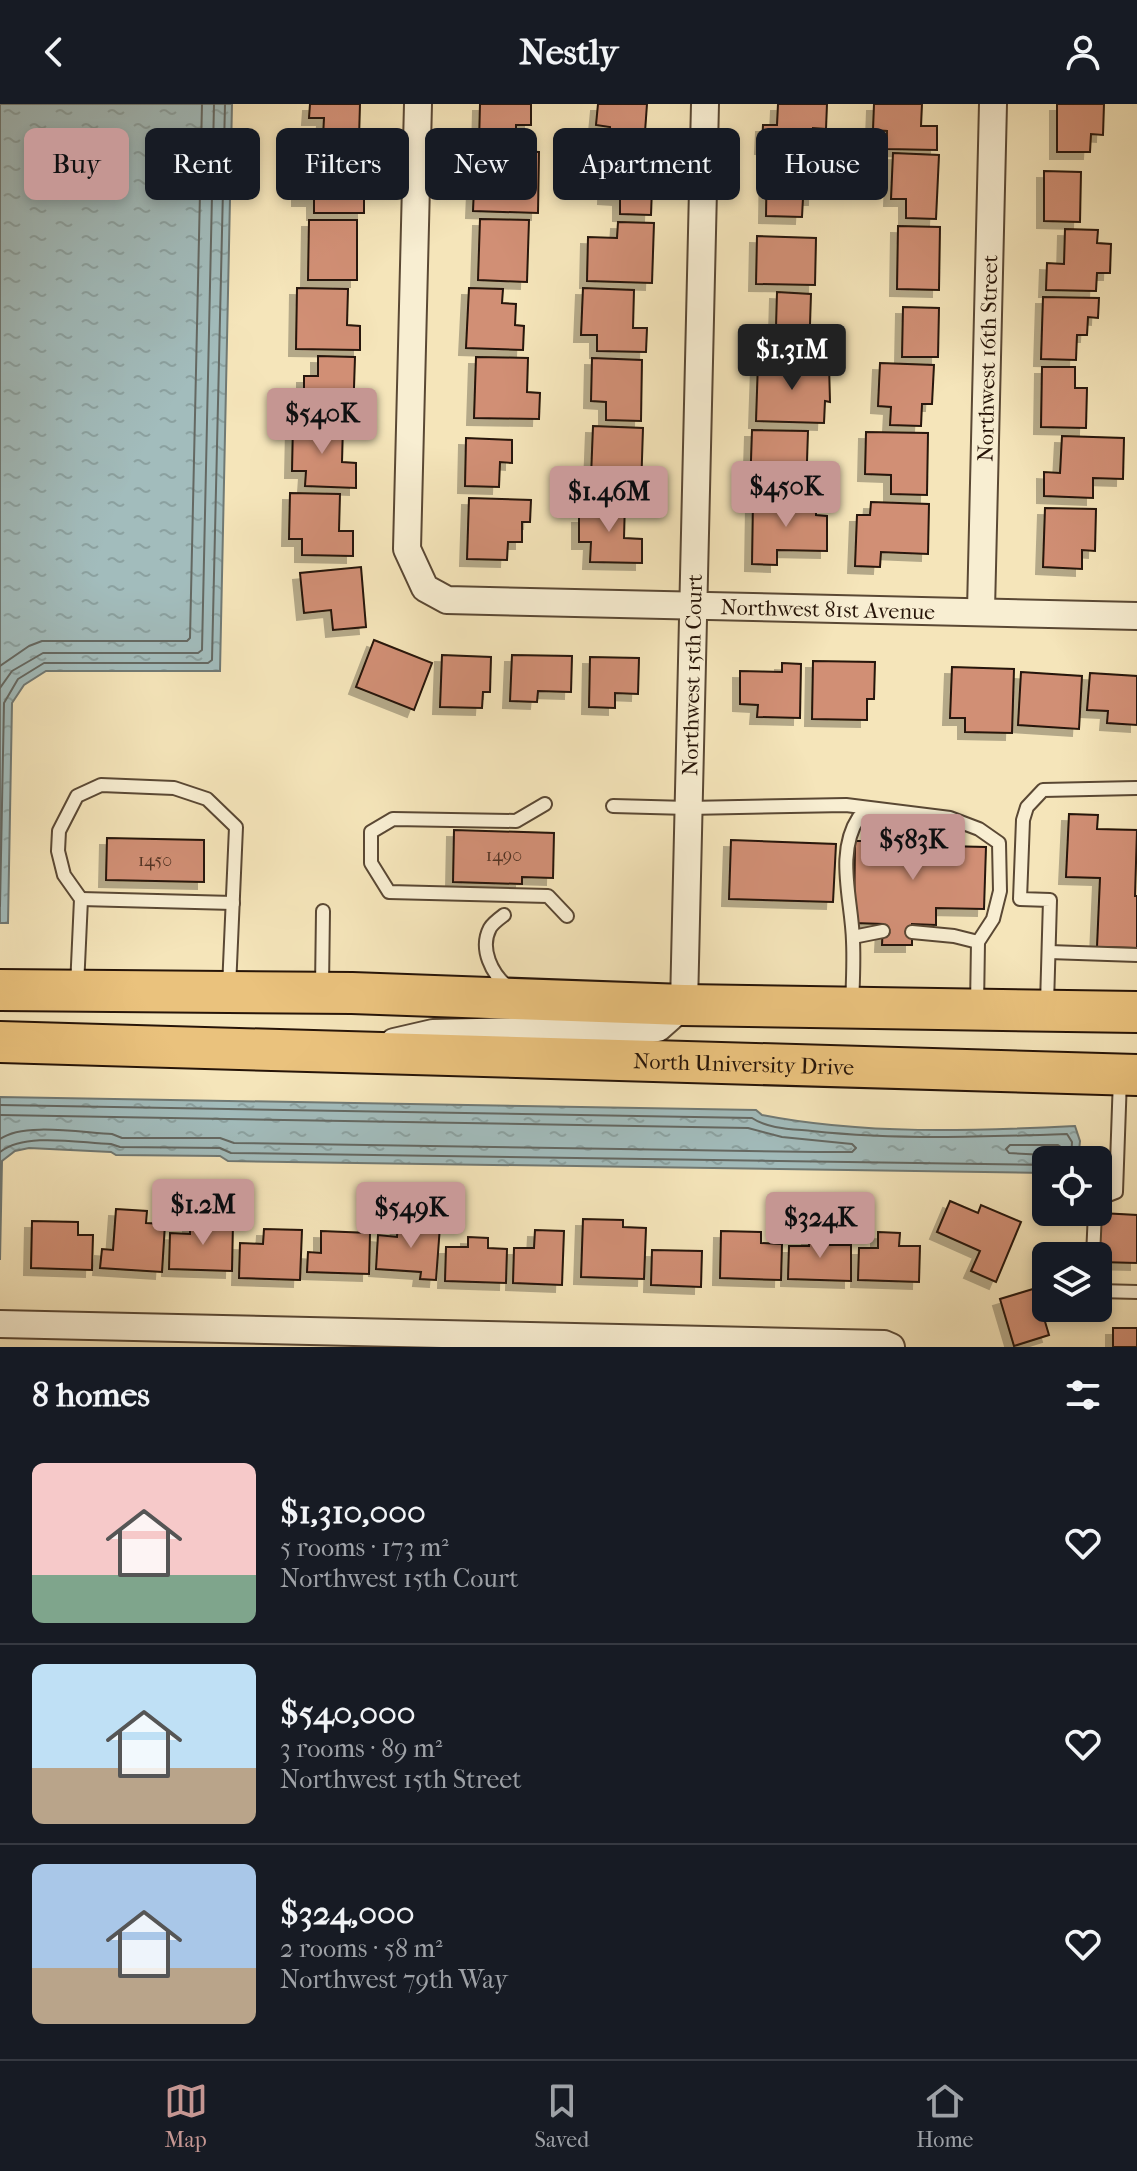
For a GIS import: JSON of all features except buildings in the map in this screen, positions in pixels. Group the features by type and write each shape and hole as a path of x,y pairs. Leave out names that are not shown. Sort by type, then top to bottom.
{"main road":[{"path":"0,990 322,993 684,1005 1137,1012"},
{"name":"North University Drive","path":"0,1042 1128,1075"}],"street":[{"name":"Northwest 81st Avenue","path":"418,104 407,549 425,588 447,600 1137,616"},
{"name":"Northwest 15th Court","path":"684,1005 705,104"},
{"name":"Northwest 16th Street","path":"981,610 993,104"},
{"name":"North University Drive","path":"351,1051 433,1033 658,1028 684,1005"},
{"path":"0,1324 157,1338 884,1344 891,1347"}],"lane":[{"path":"77,991 81,899 64,875 58,851 59,831 77,796 101,785 133,785 174,788 207,799 236,827 229,992"},
{"path":"1047,1012 1050,900 1020,899 1023,820 1027,807 1043,790 1136,788"},
{"path":"545,804 516,821 393,819 371,832 371,863 389,892 548,896 567,916"},
{"path":"613,806 846,805 950,818 979,829 999,843 1000,891 993,919 978,942 977,1009"},
{"path":"852,1007 853,937 847,901 850,830 859,817 882,811"},
{"path":"81,899 233,903"},
{"path":"322,993 323,911"},
{"path":"504,915 490,928 487,944 489,964 498,979 522,999"},
{"path":"853,937 883,931"},
{"path":"912,932 978,942"},
{"path":"1049,952 1137,955"},
{"path":"1112,1194 1116,1192 1128,1075"},
{"path":"1112,1291 1137,1292"}],"water":[{"path":"0,104 232,104 231,128 145,128 145,200 230,200 220,671 46,671 24,685 12,703 8,923 0,923"},
{"path":"0,1097 756,1110 762,1115 879,1129 1075,1126 1080,1141 1079,1146 1032,1146 1032,1173 228,1161 220,1156 116,1155 111,1152 29,1148 15,1151 2,1161 0,1260"}]}
